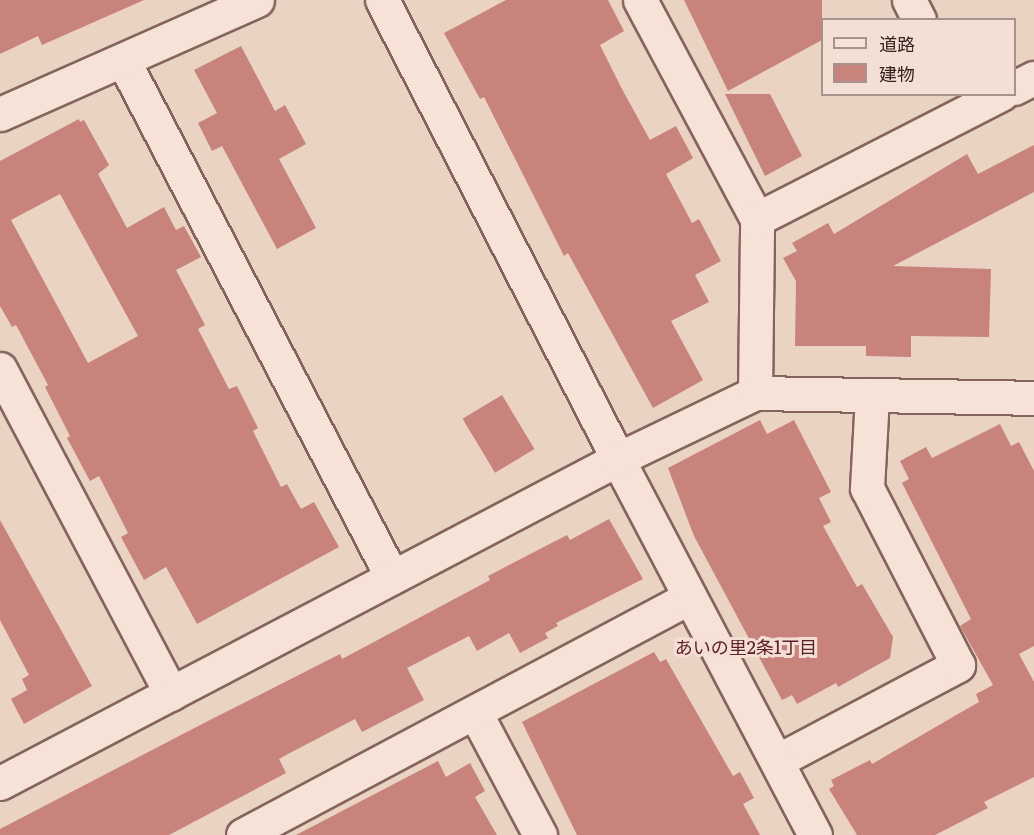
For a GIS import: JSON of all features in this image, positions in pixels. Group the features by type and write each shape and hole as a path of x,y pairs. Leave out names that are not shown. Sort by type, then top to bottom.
{"street":[{"path":"0,114 257,0"},
{"path":"382,0 815,835"},
{"path":"640,0 757,219 755,393"},
{"path":"909,0 918,18"},
{"path":"123,60 392,577"},
{"path":"1016,87 1034,78"},
{"path":"757,219 963,103 993,96"},
{"path":"0,369 171,694"},
{"path":"0,783 618,459 755,393 1034,398"},
{"path":"777,761 958,665 867,488 872,395"},
{"path":"254,832 690,597"},
{"path":"476,714 540,835"}],"building":[{"path":"0,0 144,0 42,45 38,36 0,54"},
{"path":"506,0 608,0 624,31 600,45 622,89 650,140 676,126 693,158 666,174 692,223 699,219 721,261 695,275 709,302 671,321 703,380 653,408 568,253 564,256 484,97 480,99 444,33"},
{"path":"684,0 822,0 821,41 728,91"},
{"path":"241,46 275,111 285,105 306,144 279,159 316,228 277,249 222,146 212,151 198,123 217,113 194,70"},
{"path":"725,94 770,94 802,156 765,176"},
{"path":"79,119 80,122 84,120 109,165 98,174 127,228 164,207 176,230 184,226 201,257 176,270 205,325 198,329 229,389 237,386 258,428 253,431 281,487 287,484 301,509 314,502 339,547 197,624 166,567 144,580 121,537 128,533 99,476 90,481 67,438 70,436 45,387 48,385 16,325 12,327 0,306 0,161","holes":["60,194 138,336 88,363 11,220"]},
{"path":"1034,145 1034,192 893,266 991,269 989,337 911,336 911,357 866,356 866,346 795,346 796,281 783,258 797,251 792,243 828,223 834,234 967,154 978,174"},
{"path":"502,395 534,449 495,473 463,419"},
{"path":"760,420 767,434 794,420 831,492 819,498 831,522 823,526 857,587 862,584 893,637 890,658 838,687 836,683 797,704 792,695 782,700 694,536 668,468"},
{"path":"1000,424 1011,446 1019,442 1034,471 1034,646 1019,654 1034,682 1034,777 984,802 988,808 935,835 857,835 829,789 834,786 831,780 870,760 872,764 979,702 976,694 993,685 960,626 971,619 902,483 909,479 900,461 926,447 932,458"},
{"path":"609,519 643,579 556,623 558,626 545,633 548,638 520,653 509,633 477,651 469,636 407,668 424,700 362,732 355,719 286,755 279,759 286,773 169,835 0,835 0,829 206,722 340,654 342,659 490,580 488,576 567,535 570,540"},
{"path":"0,520 92,686 24,724 11,699 27,690 22,679 29,675 0,620"},
{"path":"654,652 660,662 666,659 733,776 740,772 754,798 743,804 760,835 577,835 522,722"},
{"path":"438,761 446,777 470,763 485,791 475,797 497,835 296,835"}],"district":[{"name":"あいの里2条1丁目","path":"746,647"}]}
